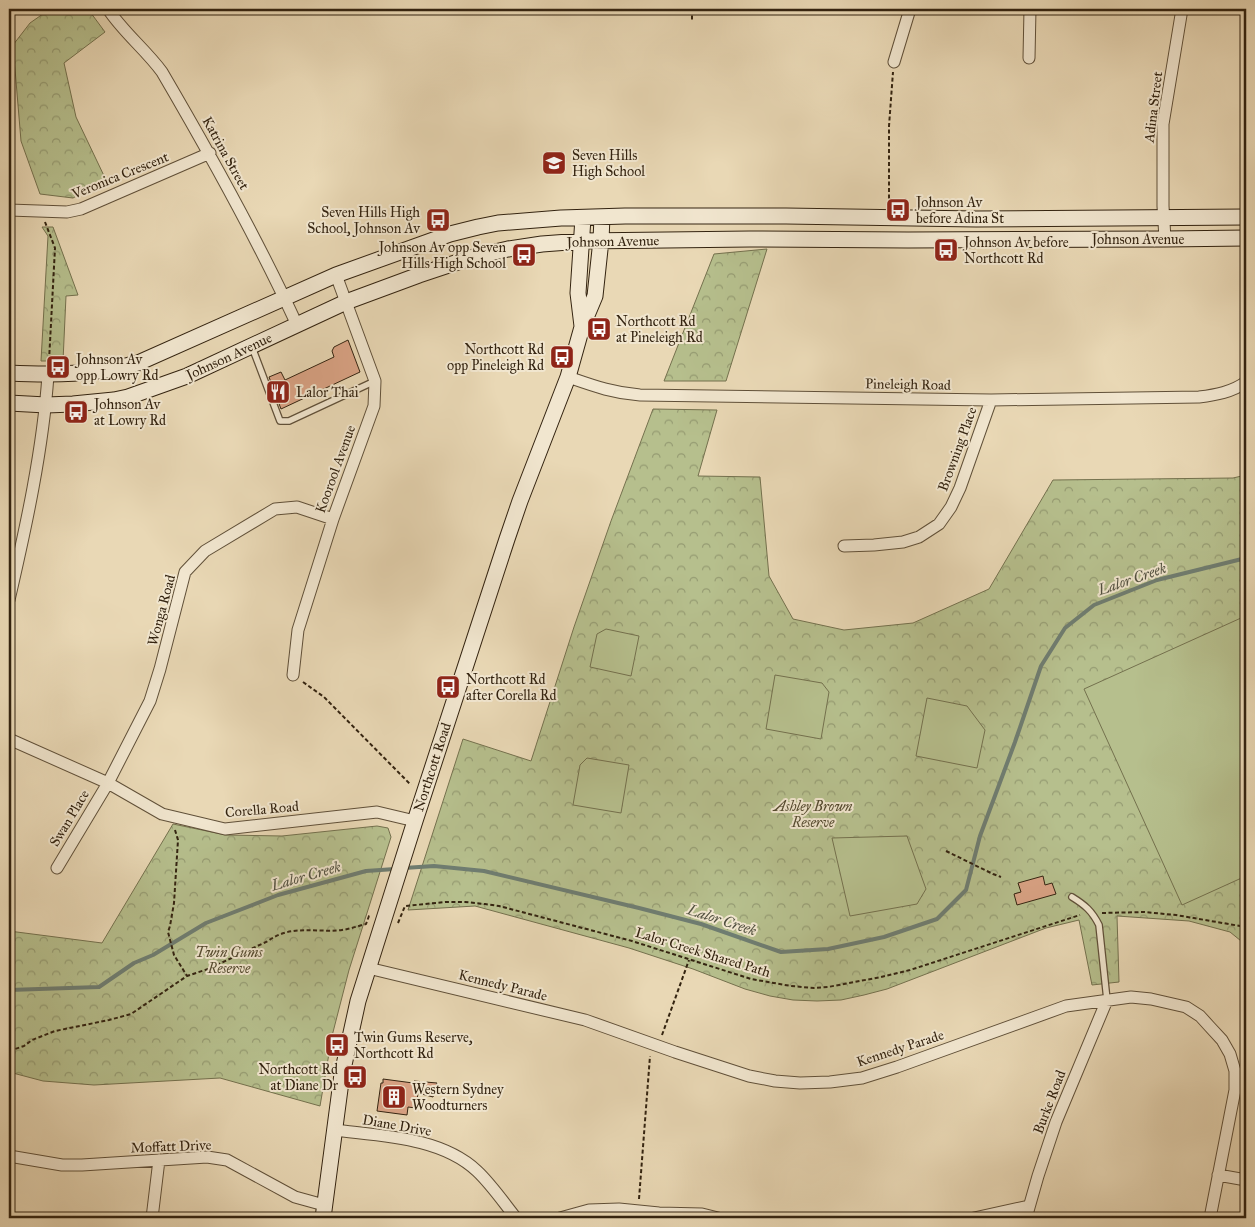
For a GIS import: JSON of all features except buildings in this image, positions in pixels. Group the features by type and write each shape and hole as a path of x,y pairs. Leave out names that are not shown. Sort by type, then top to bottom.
{"main road":[{"name":"Johnson Avenue","path":"9,373 48,375 90,373 123,368 336,275 450,234 478,227 526,220 602,217 786,216 976,220 1246,217"},
{"name":"Northcott Road","path":"324,1212 342,1074 358,1000 507,538 568,377 582,327 595,296 602,217"},
{"name":"Northcott Road","path":"582,327 578,293 583,218"},
{"name":"Johnson Avenue","path":"9,403 73,404 128,397 187,376 346,302 419,275 473,257 508,249 559,242 760,239 1246,238"}],"street":[{"name":"Katrina Street","path":"108,9 162,72 210,153 297,325"},
{"path":"894,62 910,9"},
{"path":"1029,58 1030,9"},
{"name":"Adina Street","path":"1165,239 1163,124 1182,9"},
{"name":"Veronica Crescent","path":"9,210 67,212 81,209 210,153"},
{"name":"Koorool Avenue","path":"293,675 298,630 333,519 374,406 375,381 336,275"},
{"path":"9,600 30,498 46,405 48,375"},
{"name":"Pineleigh Road","path":"568,377 605,390 622,394 640,395 991,400 1199,398 1221,394 1246,382"},
{"name":"Browning Place","path":"844,546 902,542 919,537 939,524 951,507 960,488 991,400"},
{"name":"Wonga Road","path":"108,783 150,701 160,670 185,572 205,551 275,509 297,507 333,519"},
{"name":"Corella Road","path":"9,739 108,783 162,814 225,829 377,812 415,821"},
{"name":"Swan Place","path":"57,868 108,783"},
{"name":"Kennedy Parade","path":"368,968 584,1020 749,1076 800,1083 862,1078 1066,1006 1131,997 1169,1002 1186,1007 1200,1016 1222,1040 1230,1054 1235,1071 1235,1090 1210,1218"},
{"name":"Burke Road","path":"1026,1218 1056,1122 1107,1000"},
{"name":"Diane Drive","path":"334,1130 396,1137 428,1144 456,1155 477,1170 516,1218"},
{"name":"Moffatt Drive","path":"9,1156 62,1165 207,1158 227,1160 324,1212"},
{"path":"152,1218 159,1160"},
{"path":"1218,1175 1246,1180"},
{"path":"974,1218 1029,1206"},
{"path":"560,1218 589,1210 619,1209 658,1216 702,1214 718,1218"}],"lane":[{"path":"251,345 280,421 289,421 375,381"},
{"path":"1072,898 1094,914 1099,925 1107,1000"}],"path":[{"path":"692,9 692,21"},
{"path":"889,206 889,126 894,62"},
{"path":"41,211 55,248 48,375"},
{"path":"293,675 324,697 410,785"},
{"path":"176,831 178,840 174,903 168,936 174,955 187,976"},
{"path":"946,851 1002,877"},
{"name":"Lalor Creek Shared Path","path":"398,924 405,906 446,902 499,906 632,941 751,979 814,988 828,987 910,970 1073,917 1094,914 1144,912 1176,915 1246,927"},
{"path":"9,1048 15,1049 24,1046 32,1040 55,1031 131,1014 187,976 208,969 268,941 277,934 298,930 342,930 366,924 369,916"},
{"path":"638,1211 650,1054 662,1035 690,959"}],"green space":[{"path":"50,9 88,9 105,32 64,63 76,117 106,180 73,198 40,194 21,141 13,45 30,23"},
{"path":"42,227 53,227 78,295 66,296 63,361 41,361 48,236"},
{"path":"767,249 726,381 664,381 714,254"},
{"name":"Ashley Brown Reserve","path":"653,409 717,410 698,476 760,477 769,576 793,619 844,630 913,623 989,589 1053,480 1233,478 1246,475 1246,945 1230,932 1189,921 1117,916 1119,982 1092,985 1079,920 1046,928 887,989 841,1000 793,1000 745,989 693,969 629,948 475,906 408,910 463,739 531,761 574,627"},
{"path":"1241,618 1246,630 1246,876 1182,905 1084,689"},
{"path":"606,629 639,636 631,676 590,667 597,634"},
{"path":"775,675 822,683 829,692 821,739 766,729"},
{"path":"927,698 967,706 985,730 977,768 916,756"},
{"path":"587,758 629,765 621,813 573,805 580,765"},
{"name":"Twin Gums Reserve","path":"173,824 226,835 282,836 377,826 388,828 391,837 349,970 332,1036 320,1106 220,1078 94,1085 43,1081 9,1072 9,931 102,943"},
{"path":"907,836 926,889 917,904 850,916 832,838"}],"waterway":[{"name":"Lalor Creek","path":"404,868 434,866 484,871 701,924 781,952 828,949 884,937 937,919 966,890 980,836 1041,666 1065,628 1094,605 1157,580 1246,558"},
{"name":"Lalor Creek","path":"9,990 99,987 134,963 153,955 206,923 278,895 366,871 395,869"}],"place":[{"name":"Seven Hills High School","path":"554,163"},
{"name":"Johnson Av before Adina St","path":"898,210"},
{"name":"Seven Hills High School, Johnson Av","path":"438,220"},
{"name":"Johnson Av before Northcott Rd","path":"946,250"},
{"name":"Johnson Av opp Seven Hills High School","path":"524,255"},
{"name":"Northcott Rd at Pineleigh Rd","path":"599,329"},
{"name":"Northcott Rd opp Pineleigh Rd","path":"562,357"},
{"name":"Johnson Av opp Lowry Rd","path":"58,367"},
{"name":"Lalor Thai","path":"278,392"},
{"name":"Johnson Av at Lowry Rd","path":"76,412"},
{"name":"Northcott Rd after Corella Rd","path":"448,687"},
{"name":"Twin Gums Reserve, Northcott Rd","path":"337,1045"},
{"name":"Northcott Rd at Diane Dr","path":"355,1077"},
{"name":"Western Sydney Woodturners","path":"394,1097"}]}
